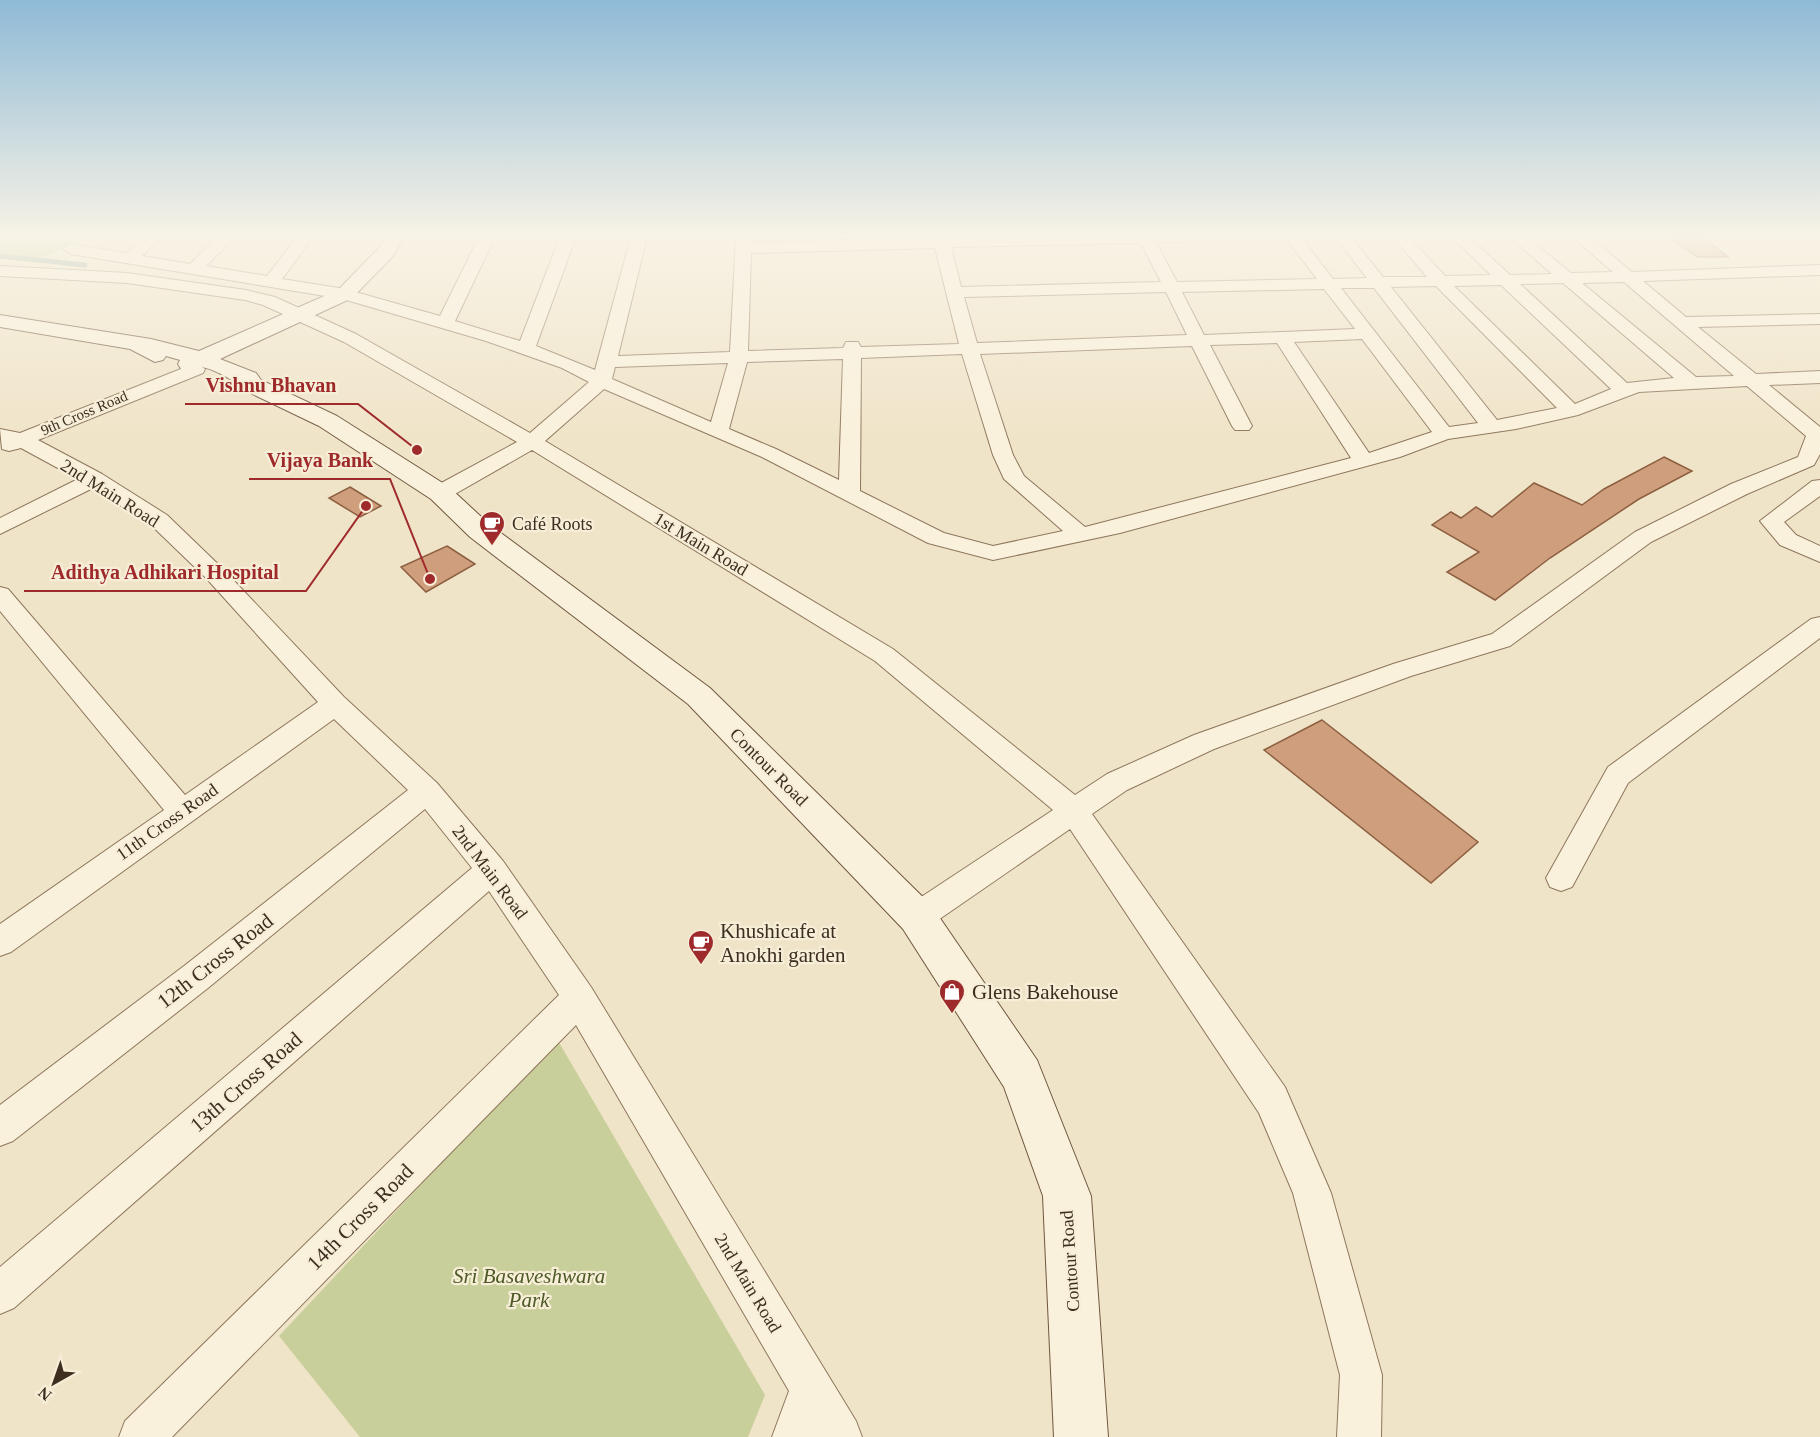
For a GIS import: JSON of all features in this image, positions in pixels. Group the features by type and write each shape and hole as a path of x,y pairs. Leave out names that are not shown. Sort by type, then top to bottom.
{"main road":[{"path":"192,367 272,332 276,327 324,304"},
{"name":"Contour Road","path":"0,321 137,344 146,351 236,384 252,385 328,422 440,493 480,531 699,696 917,917 1022,1075 1067,1196 1080,1437"}],"street":[{"name":"1st Main Road","path":"271,304 302,315 350,338 532,442 884,655 1074,811 1100,853 1272,1100 1312,1193 1361,1375 1359,1437"},
{"path":"379,304 569,364 604,371 718,432 769,453 849,496 936,538 993,553 1081,535 1364,461 1444,434 1571,411 1636,386 1820,377"},
{"path":"445,324 455,304"},
{"path":"526,349 543,304"},
{"path":"440,493 532,442 604,371 621,304"},
{"path":"718,432 739,357 745,322 745,304"},
{"path":"957,304 1003,455 1015,479 1081,535"},
{"path":"1181,304 1242,426"},
{"path":"1344,304 1444,434"},
{"path":"1395,304 1492,427"},
{"path":"1463,304 1571,411"},
{"path":"1532,304 1624,391"},
{"path":"1596,304 1691,383"},
{"path":"917,917 1117,782 1204,742 1402,670 1500,640 1643,537 1738,489 1807,461 1817,435 1660,304"},
{"path":"1682,322 1820,319"},
{"path":"604,371 739,357 852,349 969,348 1367,334"},
{"path":"1282,337 1364,461"},
{"path":"849,496 852,349"},
{"name":"9th Cross Road","path":"7,441 192,367"},
{"name":"2nd Main Road","path":"7,441 94,479 159,520 214,573 335,704 427,791 492,870 579,998 840,1437"},
{"path":"0,526 94,479"},
{"path":"1820,486 1771,521 1788,540 1820,555"},
{"path":"0,595 182,811"},
{"path":"1561,878 1618,775 1820,625"},
{"name":"11th Cross Road","path":"0,942 335,704"},
{"name":"12th Cross Road","path":"0,1128 196,977 427,791"},
{"name":"13th Cross Road","path":"0,1294 492,870"},
{"name":"14th Cross Road","path":"141,1437 579,998"},
{"path":"794,1437 811,1389"}],"green space":[{"name":"Sri Basaveshwara Park","path":"557,1039 765,1395 748,1437 360,1437 279,1336"}],"building":[{"path":"1664,457 1692,471 1639,499 1550,558 1495,600 1447,572 1479,552 1432,525 1451,512 1461,518 1476,507 1492,517 1534,483 1582,505 1604,489"},
{"path":"350,487 381,506 360,517 329,498"},
{"path":"447,546 475,564 426,592 401,567"},
{"path":"1322,720 1478,842 1431,883 1264,750"}],"place":[{"name":"Vishnu Bhavan","path":"417,450"},
{"name":"Adithya Adhikari Hospital","path":"366,506"},
{"name":"Café Roots","path":"492,547"},
{"name":"Vijaya Bank","path":"430,579"},
{"name":"Khushicafe at Anokhi garden","path":"701,966"},
{"name":"Glens Bakehouse","path":"952,1015"}]}
